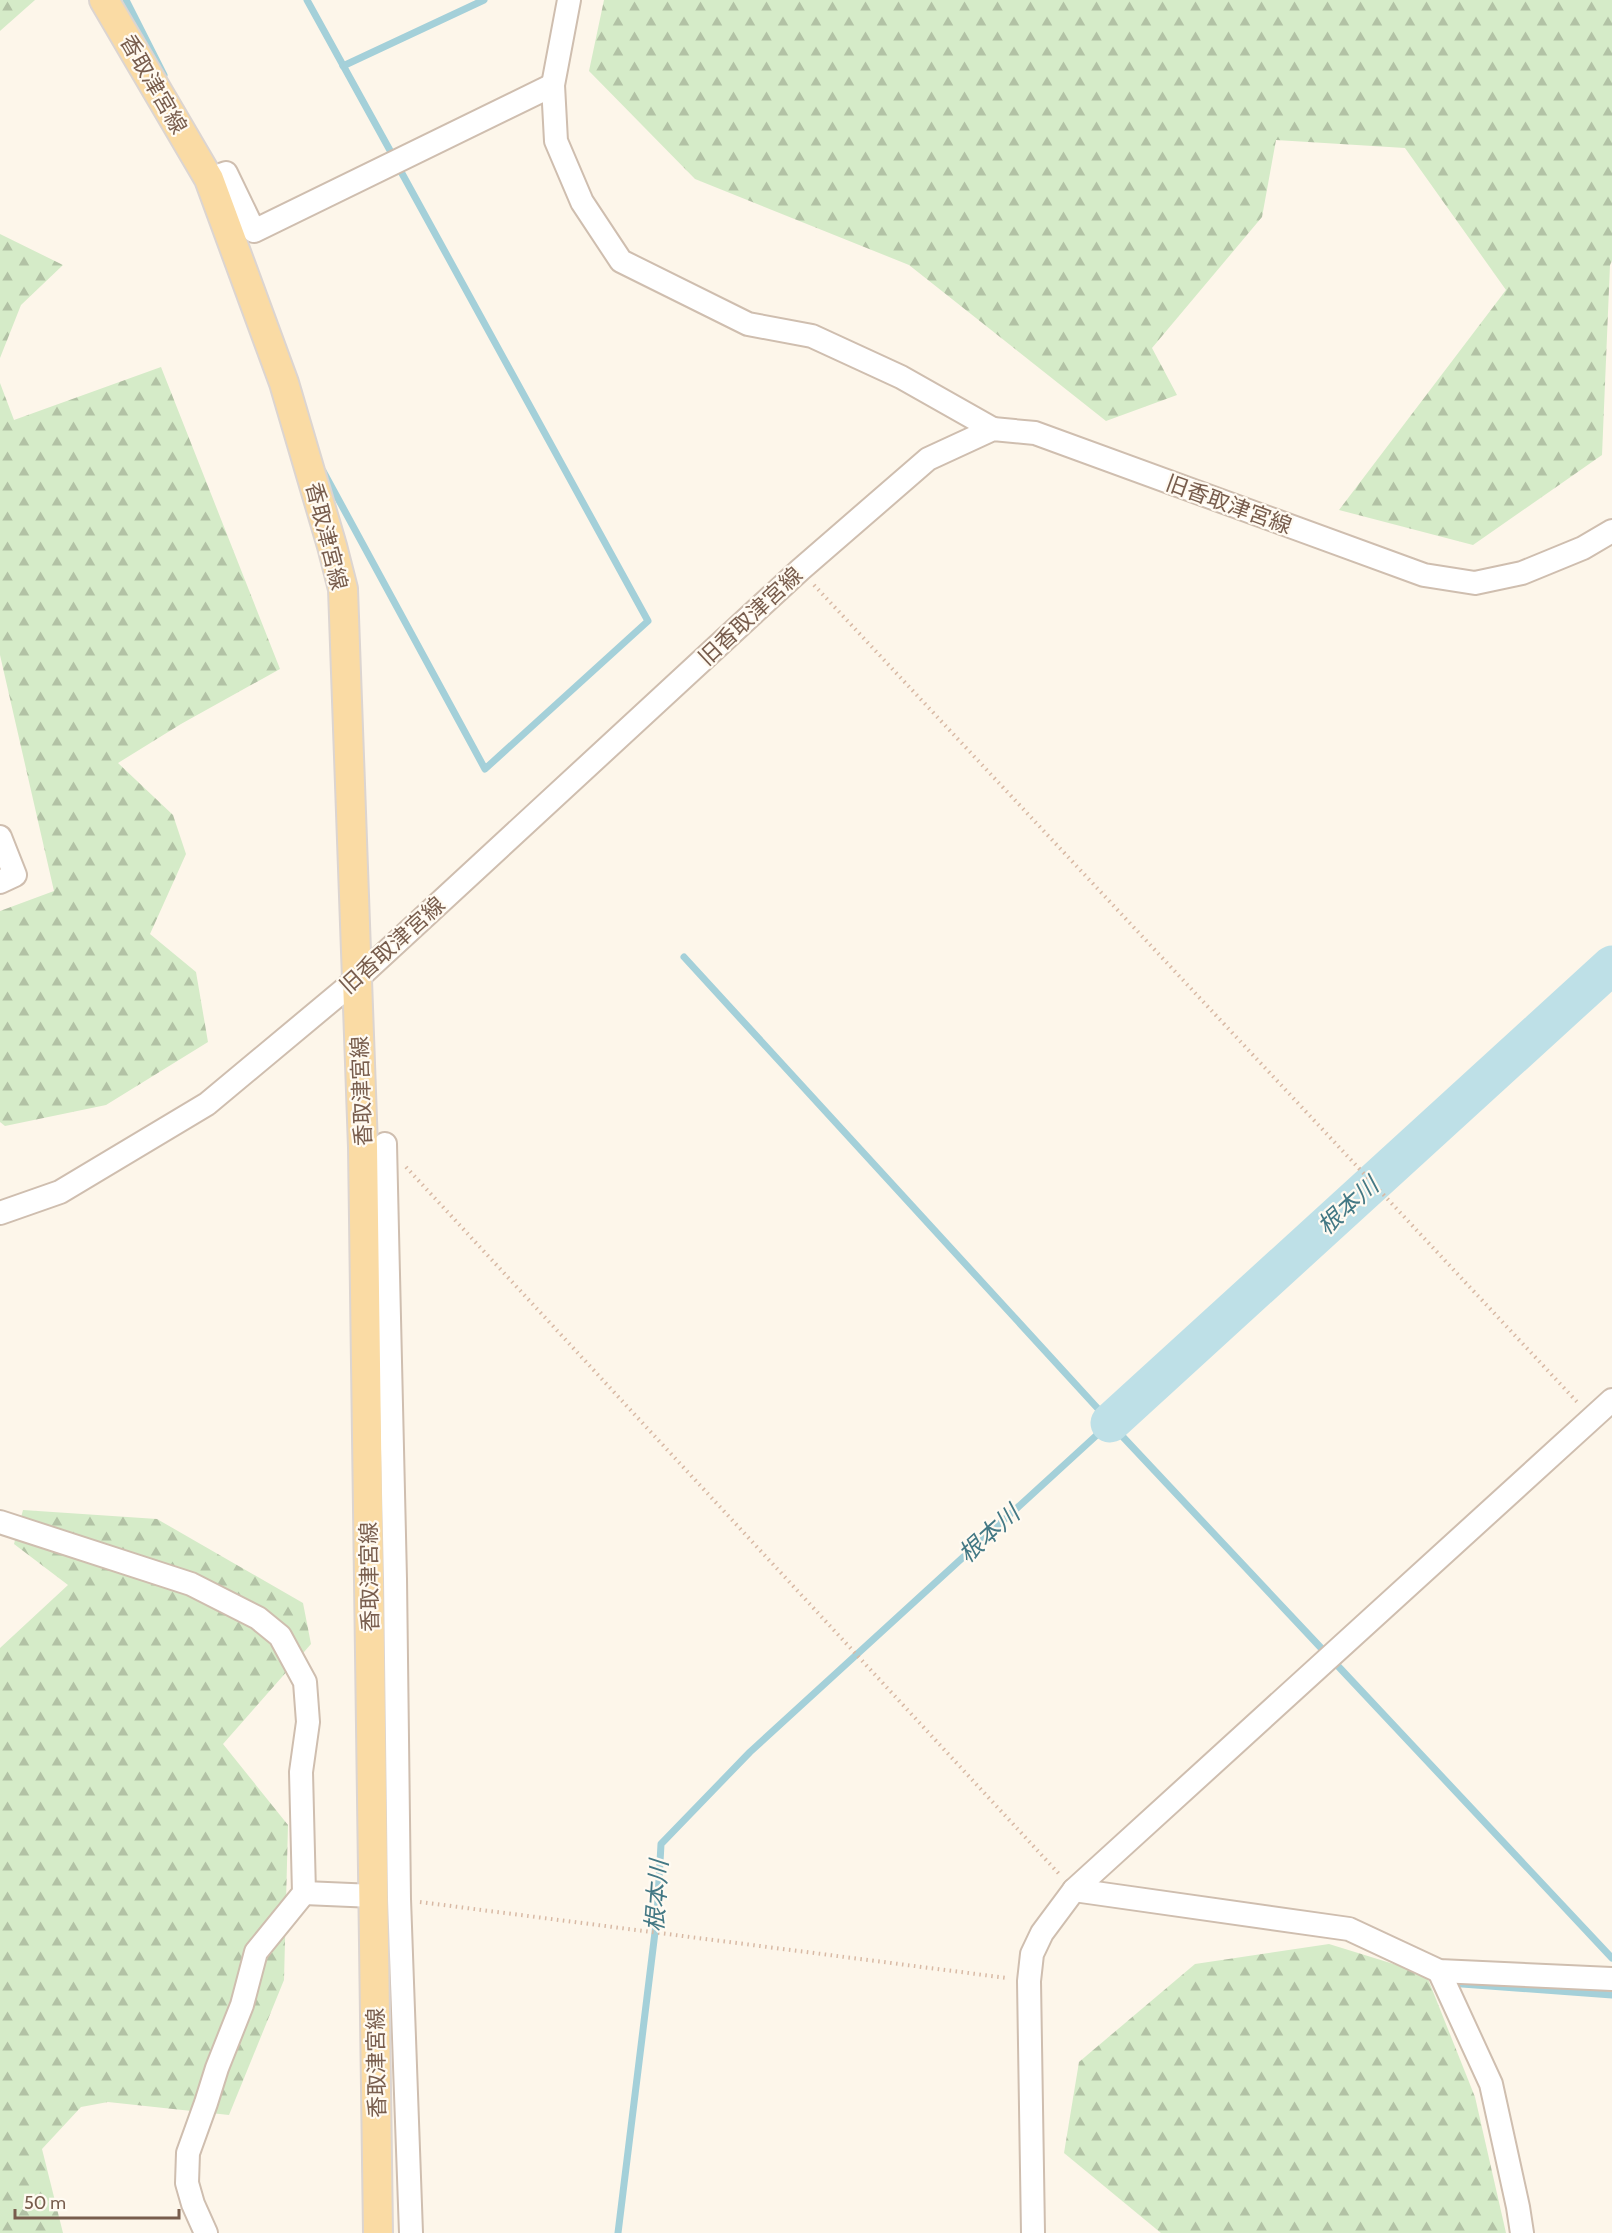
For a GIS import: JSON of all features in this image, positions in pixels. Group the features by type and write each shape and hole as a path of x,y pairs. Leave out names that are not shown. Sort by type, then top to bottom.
{"main road":[{"name":"香取津宮線","path":"104,0 208,179 284,383 343,590 386,1898 378,2233"}],"street":[{"path":"569,0 553,85 556,141 582,202 621,261 748,324 812,336 901,376 993,429"},
{"path":"208,179 226,173 254,231 553,85"},
{"name":"旧香取津宮線","path":"0,1214 60,1192 207,1104 357,978 800,570 928,459 993,429 1035,433 1424,575 1476,583 1521,573 1583,548 1612,531"},
{"path":"0,837 15,875 0,882"},
{"path":"385,1144 395,1579 386,1898 411,2233"},
{"path":"1033,2233 1029,1981 1032,1954 1042,1933 1074,1890 1612,1400"},
{"path":"0,1522 191,1584 258,1618 280,1636 305,1682 308,1722 302,1772 304,1893 256,1952 242,2005 217,2068 207,2103 188,2153 187,2183 193,2204 206,2233"},
{"path":"1074,1890 1349,1929 1439,1971 1612,1979"},
{"path":"304,1893 386,1898"},
{"path":"1439,1971 1491,2084 1522,2233"}],"path":[{"path":"800,570 1593,1418"},
{"path":"385,1144 1074,1890"},
{"path":"386,1898 1029,1981"}],"green space":[{"path":"0,0 35,0 0,31"},
{"path":"604,0 1612,0 1612,261 1602,455 1473,545 1339,510 1506,290 1405,148 1276,140 1262,217 1152,348 1177,395 1106,421 909,265 695,179 589,71"},
{"path":"0,234 63,265 21,305 0,358"},
{"path":"161,367 280,669 181,724 118,763 173,815 186,854 150,934 196,972 208,1042 106,1105 5,1126 0,1122 0,911 54,891 0,655 0,383 14,420"},
{"path":"23,1510 157,1519 303,1603 311,1644 223,1744 288,1825 284,1980 229,2115 108,2102 81,2107 42,2149 63,2233 0,2233 0,1648 68,1585 14,1544"},
{"path":"1329,1944 1426,1974 1475,2097 1506,2233 1161,2233 1064,2153 1079,2062 1195,1964"}],"waterway":[{"path":"126,0 164,75"},
{"path":"307,0 392,154"},
{"path":"343,66 484,0"},
{"path":"323,471 485,769 648,621 399,168"},
{"path":"684,957 1101,1412"},
{"name":"根本川","path":"1110,1423 1612,965"},
{"name":"根本川","path":"618,2233 657,1916 661,1844 750,1752 1110,1423"},
{"path":"1123,1437 1323,1650"},
{"path":"1337,1665 1612,1958"},
{"path":"1462,1984 1612,1995"}]}
